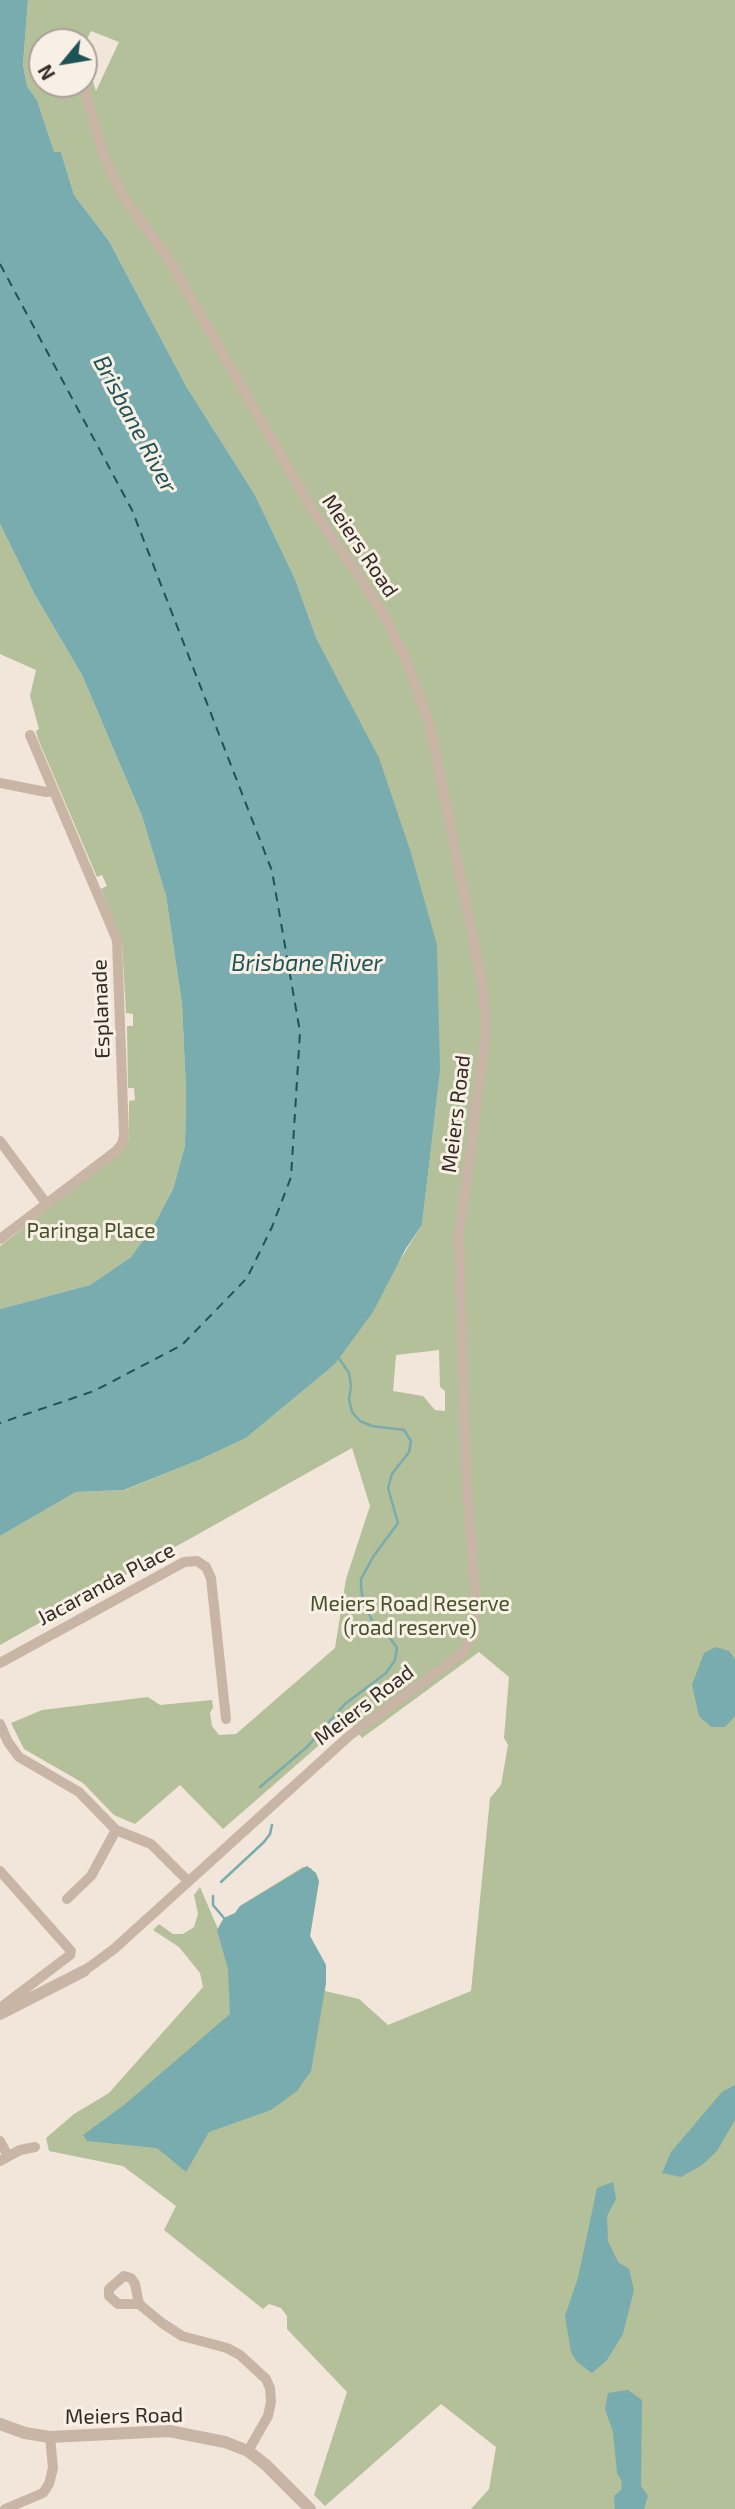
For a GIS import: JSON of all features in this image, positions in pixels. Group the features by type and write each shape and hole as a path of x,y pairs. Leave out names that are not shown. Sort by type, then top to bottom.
{"street":[{"name":"Meiers Road","path":"0,2014 84,1971 114,1949 349,1736 462,1654 472,1637 476,1608 466,1469 460,1235 486,1032 485,1007 436,749 407,660 385,617 310,509 168,258 129,205 103,154 87,98"},
{"name":"Esplanade","path":"0,1239 116,1151 122,1144 124,1127 117,940 30,735"},
{"path":"0,783 46,792 54,791"},
{"path":"0,1142 46,1203"},
{"name":"Jacaranda Place","path":"0,1663 184,1562 197,1561 206,1567 211,1577 226,1719"},
{"path":"0,1724 19,1757 79,1792 116,1830 151,1844 188,1881"},
{"path":"67,1899 89,1879 116,1830"},
{"path":"0,1871 71,1951 70,1955 0,2008"},
{"path":"0,2141 4,2159 35,2147"},
{"path":"139,2304 176,2333 227,2348 240,2355 266,2379 271,2402 268,2416 248,2451 266,2465 305,2507"},
{"name":"Meiers Road","path":"0,2424 25,2433 50,2437 169,2431 225,2441 248,2451"},
{"path":"5,2509 43,2493 49,2484 53,2468 50,2437"}],"green space":[{"name":"Meiers Road Reserve (road reserve)","path":"28,0 735,0 735,2509 471,2509 489,2489 496,2447 441,2404 325,2506 314,2495 347,2392 287,2329 287,2316 281,2308 269,2304 263,2309 164,2230 176,2206 123,2166 49,2151 46,2138 74,2114 109,2093 203,1987 200,1973 179,1947 153,1930 159,1924 173,1934 183,1934 194,1927 198,1914 194,1895 200,1887 218,1929 224,1918 235,1913 240,1906 303,1867 311,1868 319,1881 310,1936 326,1965 325,1991 359,1999 388,2025 471,1991 490,1798 501,1785 508,1745 504,1738 509,1677 479,1652 362,1738 348,1720 223,1829 180,1785 135,1824 114,1815 83,1783 24,1749 11,1723 42,1710 148,1697 160,1705 212,1700 212,1726 219,1735 236,1734 335,1648 346,1579 370,1506 352,1448 0,1645 0,1536 76,1492 125,1490 246,1438 334,1365 422,1225 440,1072 317,640 295,579 255,495 186,386 109,241 74,195 61,152 54,153 36,98 98,98 98,87 119,42 98,34 98,28 28,28 27,86 23,65","holes":["439,1350 440,1387 445,1391 445,1411 435,1410 423,1396 393,1391 396,1355"]},
{"name":"Paringa Place","path":"0,524 35,595 82,675 142,816 166,896 182,1004 186,1091 185,1146 173,1189 154,1225 131,1257 90,1285 0,1309 0,1246 122,1151 129,1138 129,1101 135,1100 134,1088 128,1088 127,1026 133,1026 133,1014 126,1013 122,943 101,889 107,886 102,875 97,877 38,739 36,731 39,729 30,696 36,670 0,654"}],"water":[{"name":"Brisbane River","path":"0,0 28,0 23,65 28,98 37,100 54,152 61,152 74,195 109,241 186,386 255,495 295,579 317,640 379,758 411,853 437,945 440,1072 422,1225 405,1250 373,1312 334,1365 246,1438 124,1490 76,1492 0,1536 0,1309 90,1285 131,1257 154,1225 173,1189 185,1146 186,1091 182,1004 166,896 142,816 82,675 35,595 0,524"},
{"path":"716,1647 729,1651 735,1659 735,1716 725,1727 711,1727 699,1716 692,1685 704,1653"},
{"path":"307,1866 316,1873 319,1881 310,1936 326,1965 326,1983 311,2071 297,2091 271,2110 209,2132 186,2172 157,2148 87,2141 83,2135 124,2105 230,2014 228,1969 217,1930 224,1918"},
{"path":"735,2085 735,2120 717,2151 702,2165 681,2177 662,2173 671,2152 722,2092"},
{"path":"613,2182 616,2199 607,2216 608,2241 618,2262 629,2269 634,2290 623,2334 607,2360 592,2373 577,2362 571,2352 565,2316 578,2278 597,2188"},
{"path":"628,2390 642,2400 641,2486 648,2496 644,2509 615,2509 614,2496 621,2490 622,2482 617,2473 613,2432 605,2409 608,2393"}],"waterway":[{"path":"260,1787 307,1747 345,1704 386,1673 395,1660 397,1648 374,1624 364,1605 361,1579 373,1557 398,1523 388,1488 392,1474 409,1452 411,1441 404,1430 372,1426 360,1421 352,1412 349,1373 338,1357"},
{"path":"221,1882 264,1842 272,1825"},
{"path":"213,1896 213,1905 224,1918"}],"ferry route":[{"path":"0,264 132,510 272,871 300,1032 291,1177 272,1227 247,1278 182,1345 94,1391 0,1423"}]}
